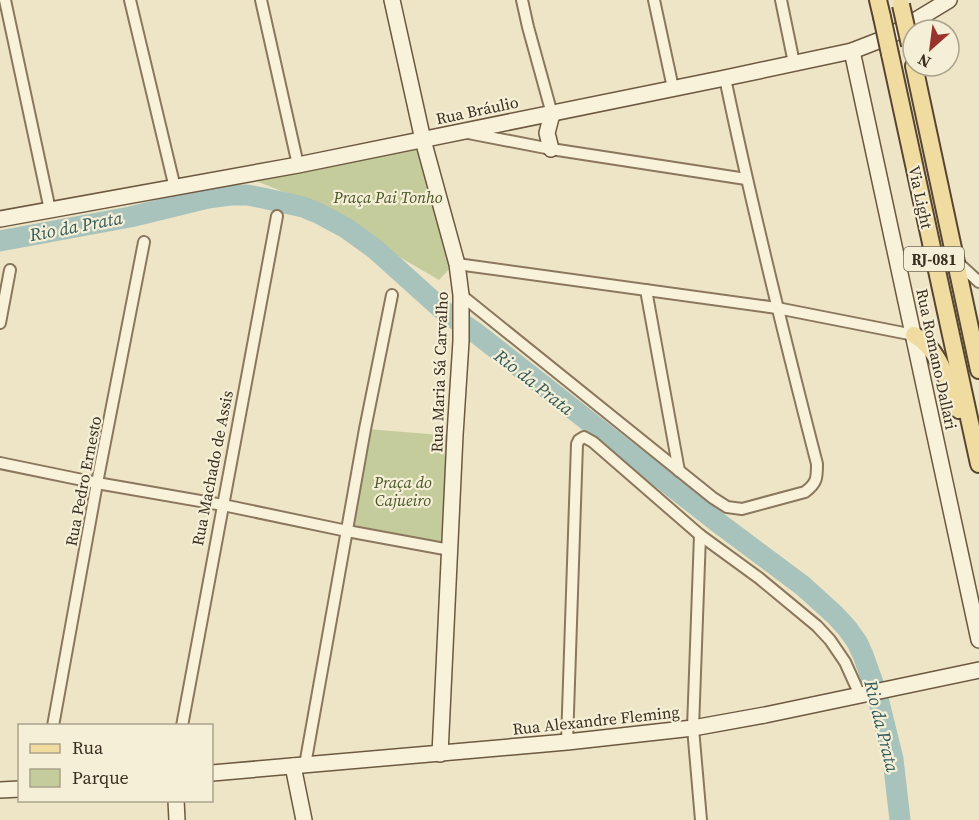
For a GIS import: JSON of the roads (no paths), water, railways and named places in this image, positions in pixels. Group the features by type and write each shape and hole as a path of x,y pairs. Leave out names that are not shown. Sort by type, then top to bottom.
{"main road":[{"path":"901,2 904,18"},
{"name":"Via Light","path":"880,8 979,464"},
{"name":"Via Light","path":"917,78 979,370"},
{"path":"914,335 928,347 938,361 975,447"}],"street":[{"path":"4,0 50,210"},
{"path":"130,0 175,188"},
{"path":"261,0 298,165"},
{"name":"Rua Maria Sá Carvalho","path":"392,0 423,140 457,264 462,302 440,754"},
{"path":"522,0 552,114 547,133 551,149"},
{"path":"654,0 673,88"},
{"path":"781,0 794,63"},
{"name":"Rua Bráulio","path":"0,219 298,165 852,51 888,37 949,0"},
{"name":"Rua Romano Dallari","path":"852,51 979,640"},
{"path":"462,302 713,498 731,508 742,509 805,492 814,486 817,464 746,179 725,78"},
{"path":"463,132 551,149 746,179"},
{"name":"Rua Machado de Assis","path":"182,724 277,216"},
{"name":"Rua Pedro Ernesto","path":"53,724 144,242"},
{"path":"957,262 979,282"},
{"path":"457,264 777,308 914,335"},
{"path":"0,322 10,270"},
{"path":"646,290 679,471"},
{"path":"304,820 299,766 392,295"},
{"path":"972,337 979,319"},
{"path":"567,742 577,444 584,437 593,442 700,535 759,578 817,626 830,640 865,694"},
{"path":"0,463 450,550"},
{"path":"700,535 693,728 701,820"},
{"name":"Rua Alexandre Fleming","path":"213,772 440,754 693,728 765,716 979,670"},
{"path":"0,790 18,789"},
{"path":"176,802 177,820"}],"waterway":[{"name":"Rio da Prata","path":"0,241 130,217 230,195 247,195 303,207 346,228 375,249 445,312 476,333 716,521 803,586 835,615 857,642 877,694 893,759 900,820"}],"park label":[{"name":"Praça Pai Tonho","path":"388,197"},
{"name":"Praça do Cajueiro","path":"403,491"}]}
